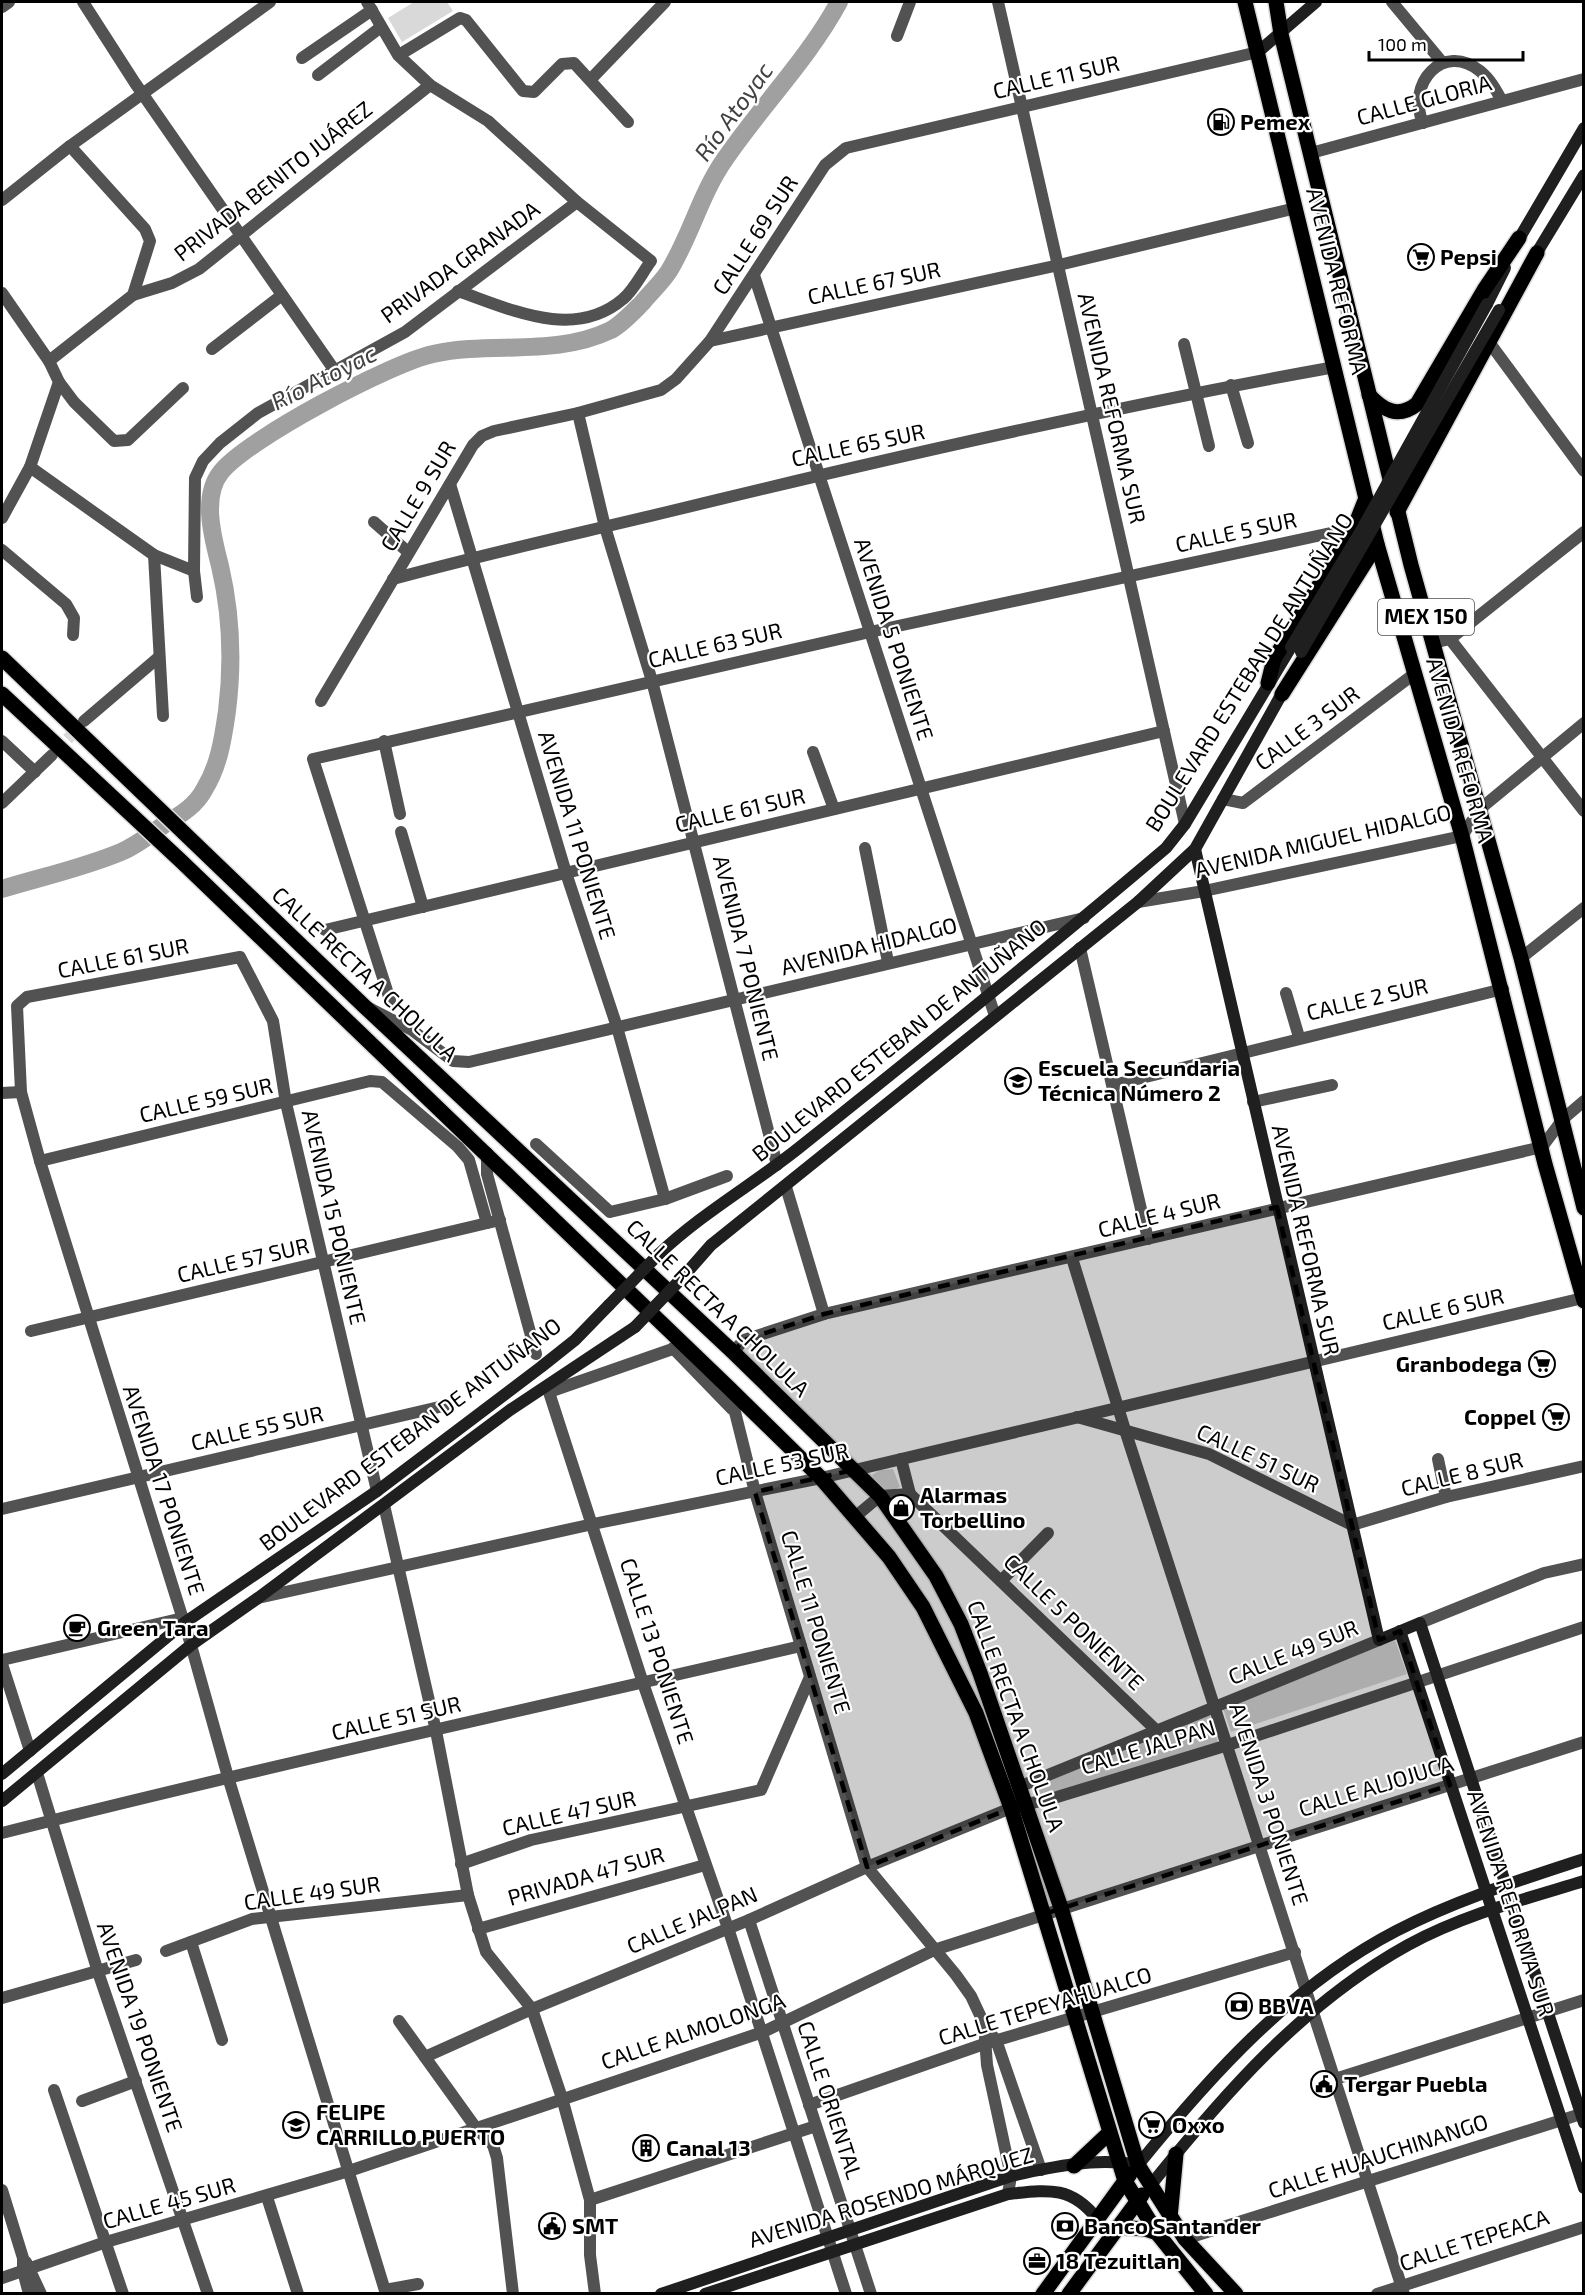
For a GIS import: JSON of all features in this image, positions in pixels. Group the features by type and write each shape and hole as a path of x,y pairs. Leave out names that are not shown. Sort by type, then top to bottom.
{"main road":[{"name":"AVENIDA REFORMA","path":"1245,2 1365,498 1462,836 1583,1299"},
{"name":"AVENIDA REFORMA","path":"1276,2 1281,34 1397,512 1521,957 1584,1208"},
{"name":"CALLE 11 SUR","path":"1258,52 1316,2"},
{"name":"BOULEVARD ESTEBAN DE ANTUÑANO","path":"2,1774 183,1620 377,1491 575,1340 688,1226 777,1166 989,997 1166,848 1185,824 1268,683 1296,650 1492,307 1519,238 1584,128"},
{"name":"BOULEVARD ESTEBAN DE ANTUÑANO","path":"1492,307 1538,253 1584,175"},
{"path":"1369,394 1382,408 1393,412 1407,411 1416,404 1484,290 1519,238"},
{"path":"1397,512 1538,253"},
{"path":"1268,683 1274,659 1354,528 1365,498"},
{"path":"1282,694 1377,544"},
{"name":"BOULEVARD ESTEBAN DE ANTUÑANO","path":"2,1801 191,1645 384,1506 510,1410 548,1389 634,1327 711,1245 1138,902 1194,849 1282,694 1296,650"},
{"name":"CALLE RECTA A CHOLULA","path":"2,658 364,1006 734,1352 880,1496 936,1576 961,1624 1021,1786 1061,1908 1138,2164 1149,2186 1185,2239 1236,2294"},
{"name":"CALLE RECTA A CHOLULA","path":"2,694 487,1153 678,1346 729,1388 821,1478 889,1557 923,1607 955,1666 976,1713 1011,1809 1108,2134 1125,2181 1157,2233 1206,2294"},
{"name":"AVENIDA REFORMA SUR","path":"1194,849 1379,1640"},
{"name":"AVENIDA REFORMA SUR","path":"1420,1623 1582,2117"},
{"name":"CALLE 49 SUR","path":"1379,1640 1420,1623"},
{"name":"AVENIDA REFORMA SUR","path":"1400,1631 1584,2188"},
{"path":"1043,2294 1125,2181 1182,2110 1223,2067 1306,1990 1353,1956 1395,1932 1485,1892 1584,1859"},
{"path":"1069,2294 1136,2202 1238,2080 1314,2010 1408,1945 1491,1910 1584,1881"},
{"path":"1074,2166 1108,2134"},
{"path":"1170,2218 1176,2154"},
{"name":"AVENIDA ROSENDO MÁRQUEZ","path":"661,2294 1011,2176 1117,2160 1138,2164"},
{"name":"AVENIDA ROSENDO MÁRQUEZ","path":"705,2294 1008,2194 1042,2190 1060,2192 1086,2205 1097,2219"},
{"path":"1117,2227 1145,2229 1157,2233"}],"street":[{"path":"2,7 9,2"},
{"path":"83,2 142,94 335,370"},
{"path":"2,200 70,146 270,2"},
{"path":"590,80 665,2"},
{"path":"897,36 910,2"},
{"name":"AVENIDA REFORMA SUR","path":"998,2 1185,824"},
{"path":"1392,2 1442,62"},
{"path":"302,58 369,6 398,55 430,85 488,121 577,202 651,261 624,298 599,313 570,320 532,317 458,291"},
{"path":"404,52 460,18 466,20 523,91 534,92 567,62 574,63 628,122"},
{"path":"318,75 381,27"},
{"name":"CALLE 11 SUR","path":"836,154 846,148 1258,52"},
{"path":"1423,123 1417,110 1421,82 1442,62 1462,61 1479,70 1492,83 1502,101"},
{"name":"CALLE GLORIA","path":"1311,153 1584,79"},
{"name":"PRIVADA BENITO JUÁREZ","path":"133,295 172,283 199,270 430,85"},
{"path":"50,361 133,295 150,241 146,229 70,146"},
{"name":"CALLE 69 SUR","path":"710,341 825,165 836,154"},
{"name":"PRIVADA GRANADA","path":"197,597 194,571 195,478 203,461 220,443 258,413 405,332 577,202"},
{"name":"CALLE 67 SUR","path":"710,341 1059,265 1296,208"},
{"name":"AVENIDA 5 PONIENTE","path":"754,275 995,1016"},
{"path":"2,293 50,361 59,382 82,410 114,441 120,443 128,440 183,388"},
{"path":"212,349 282,294"},
{"path":"578,414 661,390 676,379 710,341"},
{"path":"1489,342 1584,471"},
{"path":"1184,344 1209,446"},
{"name":"CALLE 65 SUR","path":"393,579 473,557 819,475 1196,393 1335,367"},
{"path":"2,518 30,467 59,382"},
{"path":"1231,386 1248,443"},
{"name":"CALLE 9 SUR","path":"321,701 473,445 482,436 494,431 578,414"},
{"name":"AVENIDA 7 PONIENTE","path":"578,414 605,527 652,681 777,1166"},
{"path":"30,467 154,555 194,571"},
{"name":"AVENIDA 11 PONIENTE","path":"450,484 516,711 617,1028 665,1199"},
{"path":"374,522 408,552"},
{"name":"CALLE 5 SUR","path":"1128,576 1354,528"},
{"path":"1433,643 1450,639 1584,532"},
{"path":"2,549 66,604 74,618 73,635"},
{"path":"154,555 163,716"},
{"name":"CALLE 63 SUR","path":"365,920 313,759 516,711 1128,576"},
{"path":"1450,639 1584,811"},
{"path":"84,721 159,657"},
{"name":"CALLE 3 SUR","path":"1223,799 1243,803 1414,674"},
{"name":"AVENIDA MIGUEL HIDALGO","path":"1138,902 1204,891 1462,836 1480,809 1541,756 1584,723"},
{"name":"CALLE 61 SUR","path":"325,930 1164,731"},
{"path":"2,741 35,772"},
{"path":"384,741 400,814"},
{"path":"813,752 834,809"},
{"path":"2,803 52,755"},
{"path":"401,832 423,906"},
{"path":"865,848 888,962"},
{"path":"1521,957 1584,908"},
{"name":"AVENIDA HIDALGO","path":"364,1006 412,1030 453,1061 469,1062 971,942 1084,918"},
{"path":"365,920 390,1000"},
{"path":"1080,948 1148,1239"},
{"name":"CALLE 61 SUR","path":"17,1006 27,997 240,957"},
{"name":"AVENIDA 15 PONIENTE","path":"240,957 273,1021 286,1102 377,1491"},
{"name":"CALLE 2 SUR","path":"1241,1052 1503,989"},
{"path":"1286,993 1299,1037"},
{"name":"AVENIDA 17 PONIENTE","path":"17,1006 21,1092 40,1161 191,1645 228,1776 385,2292"},
{"path":"1113,1085 1241,1052"},
{"name":"CALLE 59 SUR","path":"40,1161 370,1081 382,1082 458,1147 469,1160 493,1222"},
{"path":"1253,1102 1332,1085"},
{"path":"2,1093 21,1092"},
{"path":"1542,1147 1563,1119 1584,1101"},
{"path":"536,1144 610,1212 665,1199 727,1176"},
{"name":"CALLE 4 SUR","path":"734,1352 744,1340 824,1314 1542,1147"},
{"path":"487,1153 487,1174 493,1222 536,1354"},
{"path":"786,1187 824,1314"},
{"name":"CALLE 57 SUR","path":"31,1331 493,1222"},
{"name":"AVENIDA 3 PONIENTE","path":"1072,1258 1125,1430 1403,2290"},
{"name":"CALLE 6 SUR","path":"1313,1361 1583,1299"},
{"path":"548,1389 678,1346 732,1409"},
{"name":"CALLE 53 SUR","path":"258,1598 593,1524 821,1478 1313,1361"},
{"name":"CALLE 11 PONIENTE","path":"729,1388 732,1409 755,1492 867,1867"},
{"name":"CALLE 13 PONIENTE","path":"548,1389 643,1683 728,1928"},
{"name":"CALLE 55 SUR","path":"2,1509 452,1404"},
{"name":"CALLE 51 SUR","path":"1075,1417 1209,1454 1352,1525"},
{"path":"855,1516 880,1496 910,1494 901,1459"},
{"path":"1438,1459 1446,1497"},
{"name":"CALLE 8 SUR","path":"1352,1525 1446,1497 1584,1466"},
{"name":"CALLE 5 PONIENTE","path":"910,1494 1156,1730"},
{"path":"384,1506 436,1731 468,1895 486,1952 532,2009 562,2098 590,2200 590,2255 596,2294"},
{"path":"1001,1581 1048,1533"},
{"name":"CALLE 49 SUR","path":"1420,1623 1544,1573 1584,1564"},
{"path":"2,1659 183,1620"},
{"name":"CALLE JALPAN","path":"425,2057 532,2009 749,1920 867,1867 1011,1809 1228,1745 1584,1627"},
{"name":"CALLE 49 SUR","path":"1021,1786 1379,1640"},
{"name":"CALLE 51 SUR","path":"2,1833 228,1776 436,1731 801,1646"},
{"path":"2,1664 30,1751"},
{"name":"CALLE 47 SUR","path":"461,1864 531,1840 761,1790 810,1677"},
{"name":"CALLE ALJOJUCA","path":"1044,1914 1584,1742"},
{"name":"AVENIDA 19 PONIENTE","path":"37,1773 98,1972 184,2218 208,2294"},
{"name":"PRIVADA 47 SUR","path":"478,1929 705,1864"},
{"path":"867,1867 971,1996 986,2028 1041,2170"},
{"name":"CALLE 49 SUR","path":"166,1951 252,1919 468,1895"},
{"name":"CALLE ALMOLONGA","path":"349,2171 763,2032 934,1950 1044,1914"},
{"name":"CALLE ORIENTAL","path":"749,1920 871,2294"},
{"name":"CALLE ORIENTAL","path":"728,1928 846,2294"},
{"path":"191,1942 222,2040"},
{"name":"CALLE TEPEYAHUALCO","path":"809,2105 990,2042 1295,1952"},
{"path":"2,1998 136,1960"},
{"path":"1335,2079 1584,2000"},
{"path":"399,2021 476,2128 493,2145 497,2158 513,2294"},
{"path":"990,2042 1011,2176 1008,2194"},
{"path":"82,2101 136,2081"},
{"path":"54,2090 123,2294"},
{"name":"CALLE HUAUCHINANGO","path":"1185,2239 1561,2120 1582,2117"},
{"path":"590,2200 816,2126"},
{"name":"CALLE 45 SUR","path":"2,2278 26,2266 349,2171"},
{"path":"2,2190 26,2266 41,2294"},
{"path":"267,2196 298,2294"},
{"name":"CALLE TEPEACA","path":"1377,2294 1403,2290 1584,2227"},
{"path":"26,2266 29,2294"},
{"path":"385,2292 418,2284"}],"highlighted area":[{"path":"1277,1207 1379,1640 1400,1631 1450,1785 1044,1914 1011,1808 867,1867 755,1492 853,1470 733,1352 744,1340 824,1314"}],"shaded area":[{"path":"414,2 447,2 453,11 402,42 388,18"},
{"path":"893,1469 900,1487 889,1492 883,1490 872,1475 880,1470"},
{"path":"1395,1640 1407,1674 1231,1732 1223,1708"},
{"path":"1209,1713 1218,1743 1037,1799 1033,1785"}],"waterway":[{"name":"Río Atoyac","path":"2,889 92,863 127,849 188,809 201,795 209,781 222,742 230,675 227,602 210,518 211,493 221,472 259,441 288,423 354,387 413,360 455,350 568,343 590,338 619,325 642,303 669,271 725,159 813,43 839,2"}],"tunnel":[{"path":"55,752 82,724"}],"place":[{"name":"Pemex","path":"1221,122"},
{"name":"Pepsi","path":"1421,257"},
{"name":"Escuela Secundaria Técnica Número 2","path":"1018,1081"},
{"name":"Granbodega","path":"1542,1364"},
{"name":"Coppel","path":"1556,1417"},
{"name":"Alarmas Torbellino","path":"901,1508"},
{"name":"Green Tara","path":"77,1628"},
{"name":"BBVA","path":"1239,2006"},
{"name":"Tergar Puebla","path":"1324,2084"},
{"name":"FELIPE CARRILLO PUERTO","path":"296,2125"},
{"name":"Oxxo","path":"1152,2125"},
{"name":"Canal 13","path":"646,2148"},
{"name":"SMT","path":"552,2226"},
{"name":"Banco Santander","path":"1065,2226"},
{"name":"18 Tezuitlan","path":"1037,2261"}]}
